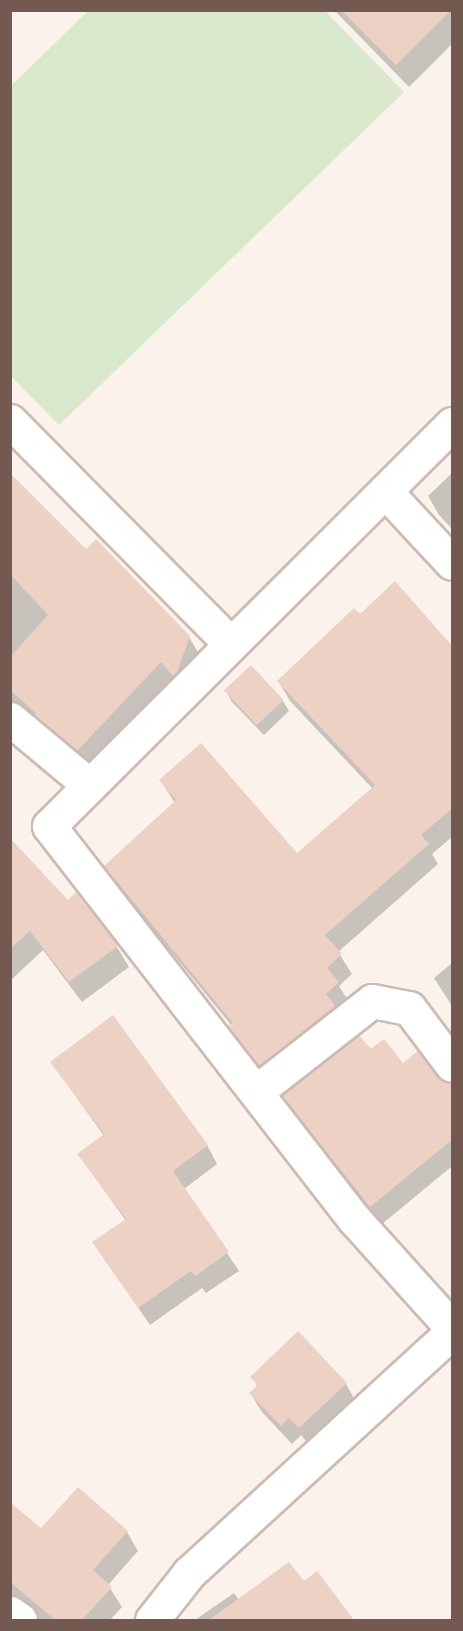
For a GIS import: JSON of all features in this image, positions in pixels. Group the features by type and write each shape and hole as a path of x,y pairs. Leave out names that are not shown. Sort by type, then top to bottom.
{"street":[{"path":"10,421 231,644"},
{"path":"152,1620 189,1573 453,1330 354,1219 257,1091 49,826 453,424"},
{"path":"385,490 453,563"},
{"path":"10,719 89,785"},
{"path":"257,1091 372,1001 409,1008 453,1065"},
{"path":"10,1613 20,1620"}],"green space":[{"path":"89,10 325,11 404,92 59,425 11,376 11,86"}],"building":[{"path":"341,10 451,10 396,65"},
{"path":"10,473 86,549 96,539 190,636 177,672 173,676 161,662 77,751 10,690 10,657 48,615 10,574"},
{"path":"395,581 453,647 453,808 421,835 429,844 325,935 342,954 327,968 339,982 326,994 335,1006 259,1066 228,1026 233,1023 104,866 176,800 159,780 201,743 297,853 375,785 277,681 354,608 360,614"},
{"path":"251,665 284,700 257,725 224,690"},
{"path":"10,838 68,900 76,892 118,946 69,982 30,931 10,949"},
{"path":"113,1015 208,1145 173,1171 229,1252 195,1276 191,1271 138,1308 92,1242 126,1219 77,1154 104,1134 50,1062"},
{"path":"359,1035 371,1049 384,1039 403,1063 418,1051 437,1077 453,1083 453,1139 370,1207 282,1095"},
{"path":"298,1331 347,1383 299,1428 289,1418 281,1426 249,1393 258,1385 250,1377"},
{"path":"78,1487 128,1531 93,1570 112,1587 82,1620 55,1620 10,1582 10,1502 41,1528"},
{"path":"289,1562 304,1581 317,1571 354,1620 209,1620"}]}
